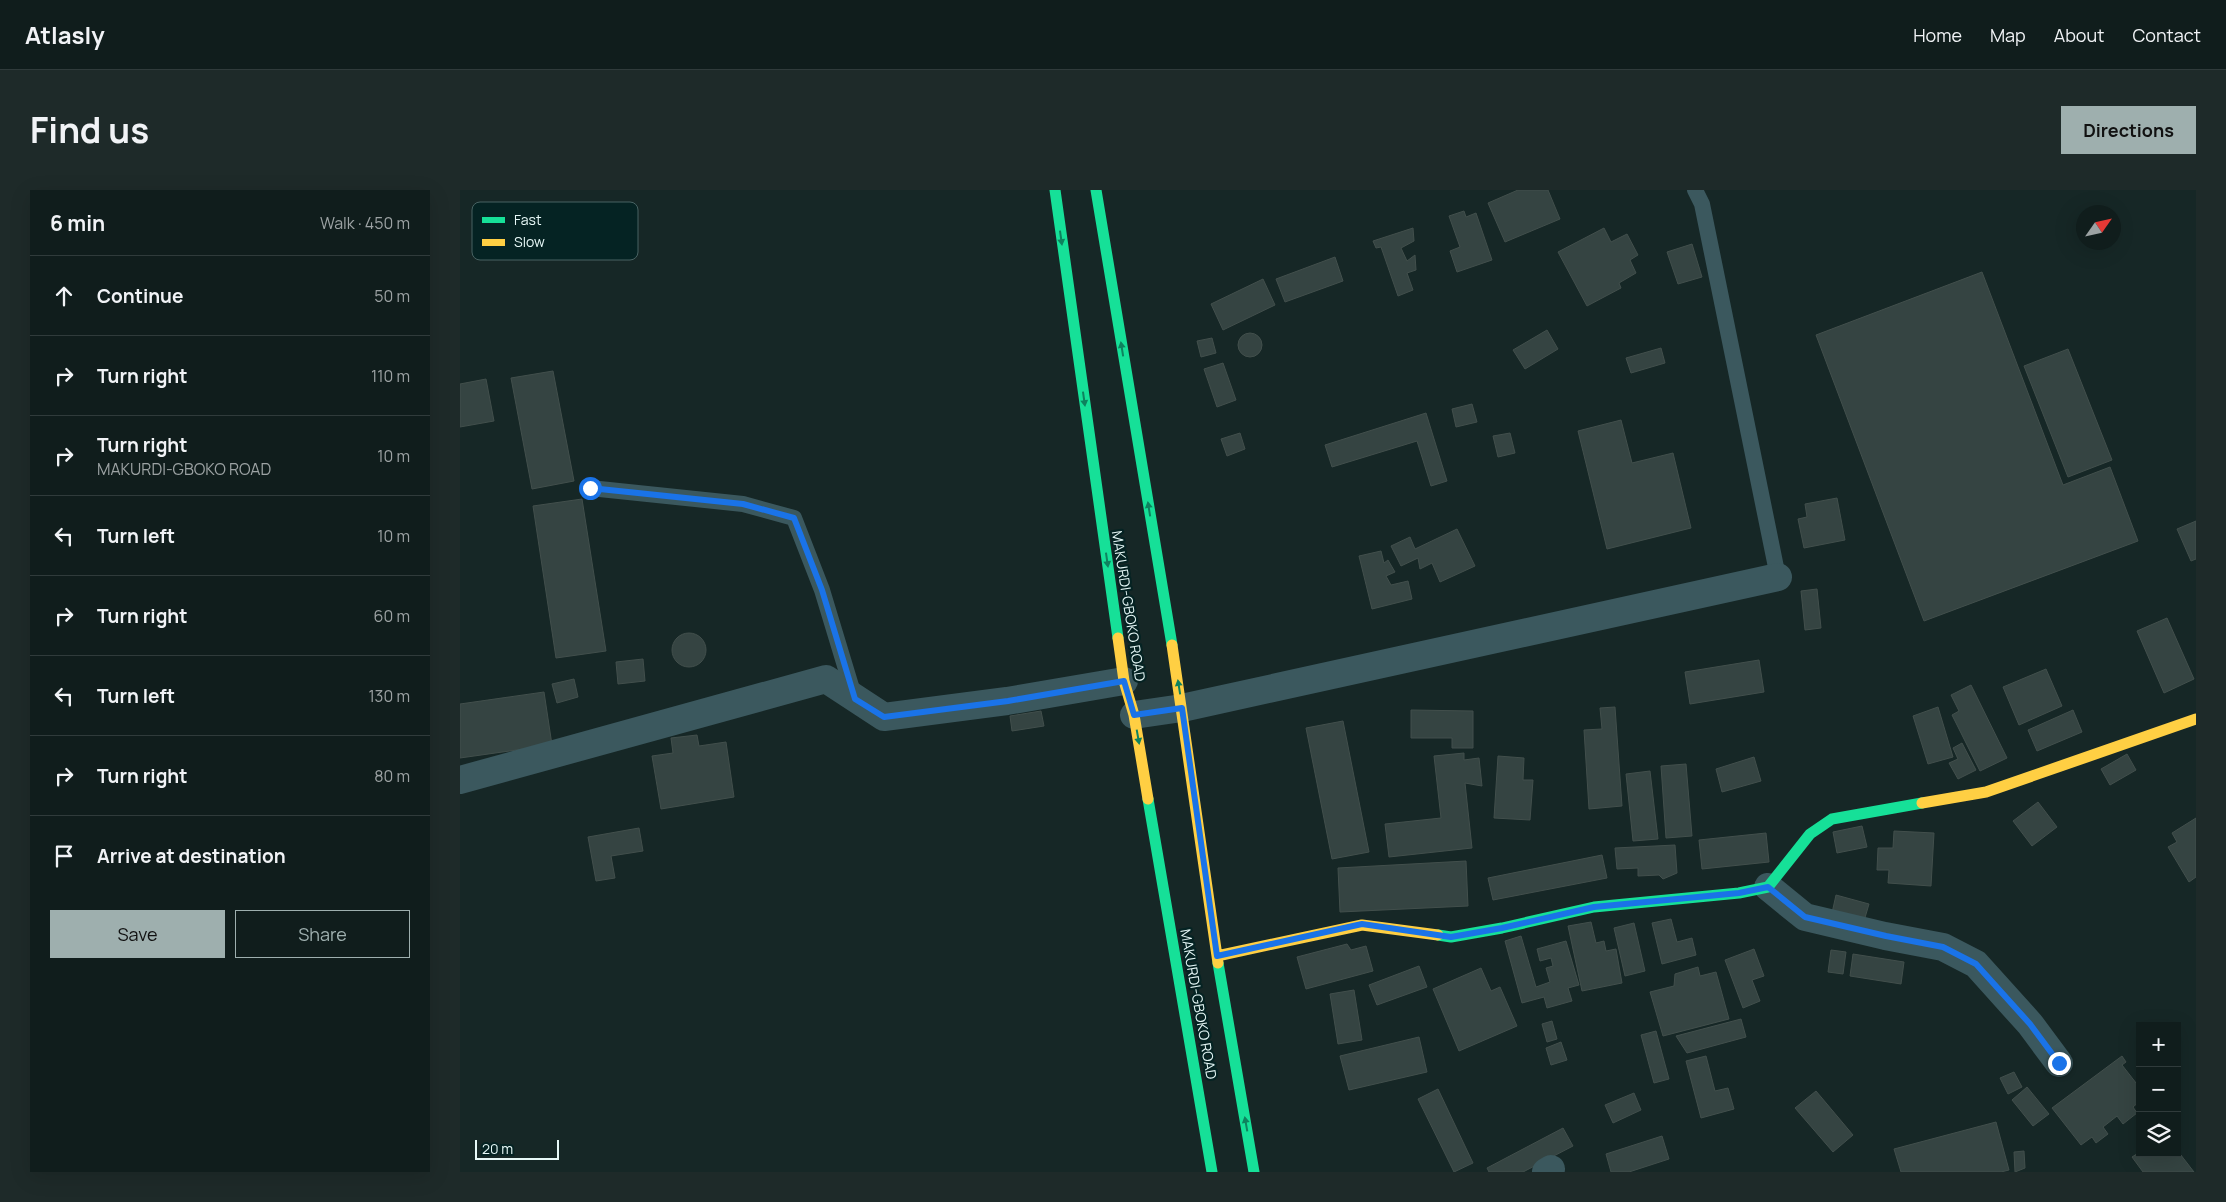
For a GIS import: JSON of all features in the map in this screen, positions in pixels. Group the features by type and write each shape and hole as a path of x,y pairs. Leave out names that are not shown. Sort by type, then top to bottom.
{"main road":[{"name":"MAKURDI-GBOKO ROAD","path":"1055,190 1124,681 1134,715 1212,1172"},
{"path":"1096,190 1182,708 1217,956 1254,1172"},
{"path":"1217,956 1362,924 1451,937 1502,928 1594,907 1739,893 1768,887 1810,834 1832,819 1986,792 2196,719"}],"street":[{"path":"1134,715 1182,708 1778,578"},
{"path":"460,780 826,679 884,717 1008,701 1124,681"},
{"path":"1768,887 1805,917 1943,947 1976,964 2030,1024 2059,1063"}],"lane":[{"path":"1695,190 1702,204 1778,578"},
{"path":"590,488 743,504 794,518 822,590 855,699"}],"building":[{"path":"1518,190 1548,190 1560,219 1505,242 1488,203"},
{"path":"1464,211 1466,217 1476,213 1492,260 1457,272 1450,251 1460,247 1449,216"},
{"path":"1413,228 1414,241 1401,248 1407,261 1415,255 1416,270 1407,273 1413,290 1398,296 1381,247 1376,248 1373,241"},
{"path":"1604,228 1611,242 1627,234 1638,255 1630,260 1636,273 1619,283 1621,288 1587,306 1558,252"},
{"path":"1692,244 1702,277 1678,284 1667,252"},
{"path":"1335,257 1343,281 1285,302 1276,279"},
{"path":"1982,272 2063,485 2110,467 2138,541 1924,621 1816,335"},
{"path":"1263,279 1275,305 1223,330 1211,304"},
{"path":"1547,330 1558,349 1525,369 1513,350"},
{"path":"1250,333 1258,337 1262,345 1258,353 1250,357 1242,353 1238,345 1242,337"},
{"path":"1212,338 1216,353 1201,357 1197,341"},
{"path":"1661,348 1665,363 1631,373 1626,358"},
{"path":"2068,349 2112,460 2068,477 2024,366"},
{"path":"1223,363 1236,400 1217,407 1204,369"},
{"path":"553,371 574,481 532,489 511,378"},
{"path":"486,379 494,421 460,427 460,384"},
{"path":"1472,404 1477,422 1456,427 1452,409"},
{"path":"1426,413 1447,481 1431,486 1417,441 1332,467 1325,445"},
{"path":"1621,420 1632,463 1673,453 1691,528 1607,549 1578,431"},
{"path":"1240,433 1245,449 1227,456 1221,439"},
{"path":"1510,433 1515,453 1498,457 1493,436"},
{"path":"1837,498 1845,540 1804,548 1798,519 1807,517 1805,504"},
{"path":"582,499 606,651 556,658 533,506"},
{"path":"2196,521 2196,559 2191,561 2177,529"},
{"path":"1457,529 1475,566 1440,582 1432,563 1420,569 1418,558 1401,566 1391,546 1410,537 1415,549"},
{"path":"1381,551 1384,563 1388,560 1395,572 1386,576 1391,585 1408,581 1412,599 1372,609 1359,556"},
{"path":"1817,589 1821,628 1805,630 1801,591"},
{"path":"2167,618 2194,679 2164,693 2137,631"},
{"path":"689,633 696,634 701,638 705,643 705,657 701,662 696,666 689,667 682,666 677,662 673,657 672,650 673,643 677,638 682,634"},
{"path":"643,659 645,681 618,684 616,662"},
{"path":"1759,660 1764,692 1690,704 1685,672"},
{"path":"2046,669 2062,706 2019,725 2003,687"},
{"path":"574,679 578,697 557,703 552,684"},
{"path":"1971,685 2007,758 1980,771 1952,715 1959,711 1951,695"},
{"path":"544,692 552,745 460,758 460,704"},
{"path":"1615,707 1622,806 1589,809 1584,730 1602,729 1600,708"},
{"path":"1938,707 1953,757 1928,764 1913,716"},
{"path":"1411,710 1473,711 1473,748 1452,748 1452,738 1411,738"},
{"path":"2073,710 2082,732 2037,751 2028,730"},
{"path":"1041,711 1044,726 1012,731 1010,716"},
{"path":"1343,721 1369,852 1332,859 1306,728"},
{"path":"697,735 699,746 726,742 734,797 661,809 652,756 673,753 671,738"},
{"path":"1962,743 1976,770 1958,779 1949,763 1958,759 1953,748"},
{"path":"1464,753 1464,760 1479,758 1482,786 1465,783 1472,848 1389,857 1385,824 1441,818 1434,756"},
{"path":"2127,754 2136,770 2110,785 2101,769"},
{"path":"1498,756 1524,758 1523,780 1533,780 1530,820 1494,818"},
{"path":"1754,757 1761,781 1722,792 1716,769"},
{"path":"1686,764 1692,836 1666,838 1661,766"},
{"path":"1650,771 1658,839 1633,841 1626,774"},
{"path":"2038,802 2057,827 2032,846 2013,821"},
{"path":"2196,818 2196,877 2189,882 2168,847 2177,842 2172,833"},
{"path":"1862,826 1867,847 1837,853 1833,832"},
{"path":"639,828 643,851 611,856 615,878 596,881 588,837"},
{"path":"1894,831 1934,833 1931,886 1888,883 1889,870 1877,870 1878,848 1893,848"},
{"path":"1766,833 1769,862 1702,869 1699,840"},
{"path":"1675,845 1677,873 1663,879 1659,875 1638,876 1638,868 1617,869 1615,848"},
{"path":"1602,855 1607,878 1493,900 1488,878"},
{"path":"1466,861 1468,906 1340,912 1338,868"},
{"path":"1836,895 1869,904 1864,921 1832,913"},
{"path":"1671,919 1677,942 1692,938 1696,955 1662,964 1652,923"},
{"path":"1591,922 1596,943 1604,941 1606,951 1616,949 1622,983 1582,991 1568,926"},
{"path":"1634,923 1645,971 1625,976 1614,928"},
{"path":"1521,936 1536,987 1550,982 1546,968 1553,966 1551,958 1540,961 1537,949 1566,941 1579,985 1568,988 1572,1001 1547,1008 1544,997 1522,1003 1505,941"},
{"path":"1347,944 1351,950 1366,946 1373,971 1306,989 1297,957"},
{"path":"1754,949 1764,976 1752,980 1760,1001 1743,1008 1725,960"},
{"path":"1831,950 1846,952 1843,974 1828,972"},
{"path":"1853,954 1904,962 1901,984 1850,976"},
{"path":"1419,966 1427,987 1377,1005 1369,985"},
{"path":"1698,967 1700,976 1716,972 1729,1019 1663,1036 1650,992 1674,986 1675,974"},
{"path":"1481,968 1491,991 1500,987 1517,1026 1459,1051 1433,989"},
{"path":"1354,990 1362,1040 1338,1044 1330,994"},
{"path":"1741,1019 1746,1037 1687,1053 1676,1036"},
{"path":"1552,1021 1557,1039 1547,1042 1542,1024"},
{"path":"1656,1031 1669,1079 1654,1083 1641,1035"},
{"path":"1419,1037 1427,1072 1349,1090 1340,1056"},
{"path":"1561,1042 1567,1060 1551,1065 1546,1048"},
{"path":"1706,1056 1715,1091 1728,1088 1734,1109 1701,1118 1686,1061"},
{"path":"2122,1056 2126,1062 2122,1065 2136,1083 2136,1104 2133,1107 2136,1114 2123,1124 2117,1116 2103,1127 2108,1134 2096,1143 2092,1137 2081,1145 2052,1108"},
{"path":"2014,1072 2022,1087 2008,1094 2000,1078"},
{"path":"2027,1087 2049,1114 2033,1126 2012,1100"},
{"path":"1438,1089 1473,1163 1454,1172 1418,1099"},
{"path":"1816,1091 1853,1135 1833,1152 1795,1108"},
{"path":"1634,1093 1641,1110 1613,1123 1605,1105"},
{"path":"1996,1122 2009,1170 2001,1172 1901,1172 1894,1149"},
{"path":"1563,1128 1573,1146 1523,1172 1489,1172 1487,1168"},
{"path":"1662,1136 1669,1159 1629,1172 1611,1172 1606,1154"},
{"path":"2024,1151 2025,1168 2015,1172 2014,1152"},
{"path":"2136,1154 2136,1157 2181,1157 2181,1155 2194,1172 2143,1172 2132,1157"}],"traffic: fast":[{"path":"1055,190 1118,638"},
{"path":"1096,190 1172,645"},
{"path":"1148,799 1212,1172"},
{"path":"1438,935 1451,937 1502,928 1594,907 1739,893 1768,887 1810,834 1832,819 1922,803"},
{"path":"1218,963 1254,1172"}],"traffic: slow":[{"path":"1118,638 1124,681 1134,715 1148,799"},
{"path":"1172,645 1218,963"},
{"path":"1922,803 1986,792 2196,719"},
{"path":"1217,956 1362,925 1438,935"}],"route":[{"path":"590,488 743,504 794,518 822,590 855,699 884,717 1008,701 1124,681 1134,715 1182,708 1217,956 1362,924 1451,937 1502,928 1594,907 1739,893 1768,887 1805,917 1943,947 1976,964 2030,1024 2059,1063"}]}
